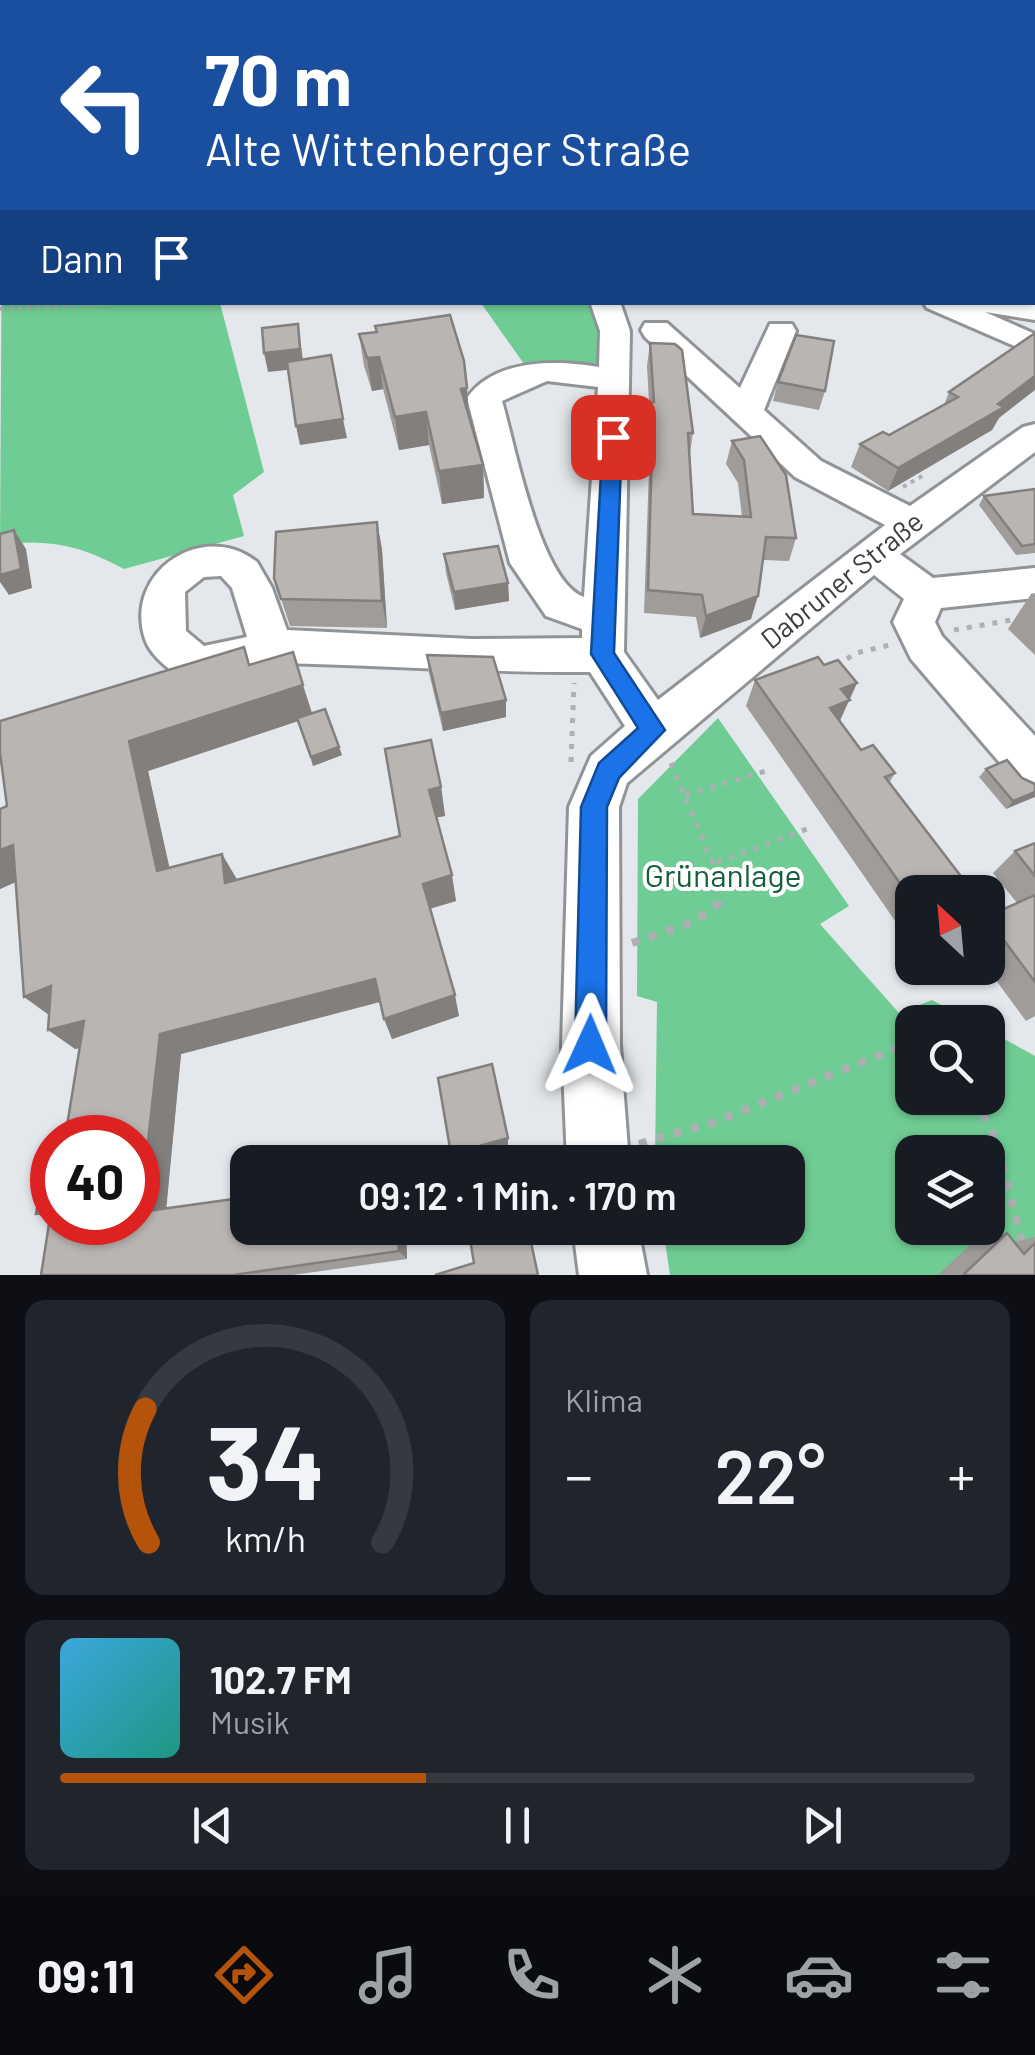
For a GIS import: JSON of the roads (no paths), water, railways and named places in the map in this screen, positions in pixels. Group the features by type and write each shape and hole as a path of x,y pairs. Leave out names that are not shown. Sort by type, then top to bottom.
{"street":[{"path":"606,305 614,331 615,380 604,638 654,749"},
{"path":"945,305 1035,346"},
{"path":"996,305 1035,311"},
{"path":"656,330 827,482 914,522"},
{"path":"747,410 781,332"},
{"path":"604,638 561,605 530,563 484,398 516,375 559,370 615,380"},
{"name":"Dabruner Straße","path":"596,1145 590,1045 594,807 608,771 654,749 874,554 1035,435"},
{"path":"874,554 926,594 1035,583"},
{"path":"926,594 914,622 921,636 1035,769"},
{"path":"271,646 471,656 604,638"},
{"path":"608,1245 612,1275"}],"park label":[{"name":"Grünanlage","path":"723,876"}]}
